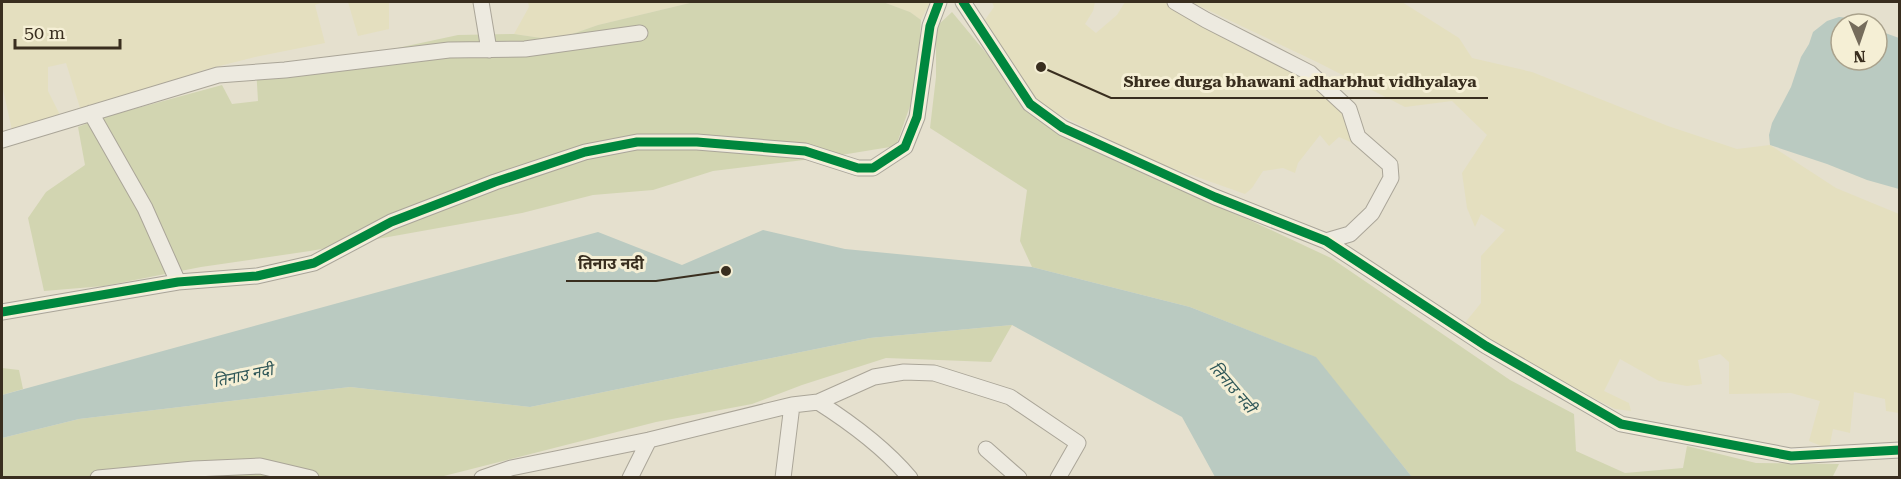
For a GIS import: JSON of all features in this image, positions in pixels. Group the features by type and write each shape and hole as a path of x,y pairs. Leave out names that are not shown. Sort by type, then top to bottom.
{"street":[{"path":"481,2 489,50"},
{"path":"2,312 178,282 257,276 314,263 392,222 495,182 585,152 637,142 697,142 805,151 858,168 873,168 906,147 917,117 930,26 939,2"},
{"path":"963,2 1030,104 1063,128 1215,197 1326,241 1486,346 1621,424 1791,456 1899,450"},
{"path":"1175,2 1310,72 1349,109 1358,137 1390,165 1391,178 1372,213 1350,234 1326,241"},
{"path":"2,140 218,75 285,70 449,50 525,49 640,33"},
{"path":"91,113 145,208 178,282"},
{"path":"482,477 511,468 649,440 792,405 818,402 874,377 904,372 934,373 1010,397 1078,443 1058,477"},
{"path":"818,402 861,432 897,462 910,477"},
{"path":"783,477 792,405"},
{"path":"630,477 649,440"},
{"path":"986,449 1019,477"},
{"path":"98,477 260,466 310,477"}],"shaded area":[{"path":"2,2 324,2 315,5 325,43 204,70 81,111 66,63 48,67 48,91 60,115 12,130 2,85"},
{"path":"348,2 389,2 389,29 358,36"},
{"path":"528,2 694,2 598,25 555,40 514,34 529,7"},
{"path":"883,2 930,2 921,20 910,12"},
{"path":"992,2 1095,2 1093,11 1085,24 1096,33 1117,15 1125,2 1169,2 1308,78 1344,108 1355,144 1339,137 1329,146 1320,135 1298,163 1295,173 1283,168 1263,171 1252,188 1245,194 1152,161 1034,102 982,24 994,7"},
{"path":"1191,2 1402,2 1459,38 1472,58 1532,72 1668,126 1737,149 1770,145 1836,188 1899,214 1899,413 1886,411 1885,399 1854,392 1850,433 1833,429 1829,449 1809,441 1820,401 1791,393 1729,394 1729,362 1720,354 1698,360 1702,384 1687,386 1659,381 1620,359 1604,391 1629,403 1631,411 1615,409 1464,324 1481,303 1481,256 1505,230 1481,214 1475,227 1467,208 1462,173 1487,135 1452,101 1405,107"}],"green space":[{"path":"694,2 883,2 910,12 921,20 917,86 896,146 829,157 713,171 653,190 593,195 522,213 310,251 201,267 104,286 44,291 28,218 46,192 85,165 78,127 101,118 222,85 232,104 258,101 256,67 379,52 458,35 514,34 555,40 598,25"},
{"path":"952,12 1001,71 1029,113 1097,149 1331,258 1510,380 1574,414 1576,451 1625,473 1683,468 1687,446 1756,463 1839,464 1832,478 1412,477 1315,357 1190,307 1032,267 1020,241 1027,190 930,128 936,77 936,27"},
{"path":"1012,325 991,362 886,358 752,404 656,422 440,477 2,477 2,438 79,419 350,387 530,407 870,338"},
{"path":"2,368 19,370 23,389 2,395"}],"water":[{"path":"1829,20 1829,72 1889,72 1889,34 1899,38 1899,189 1867,180 1770,145 1769,135 1772,123 1791,87 1801,57 1813,32"},
{"path":"763,230 845,249 1032,267 1190,307 1316,357 1412,477 1215,477 1182,417 1012,325 870,338 530,407 350,387 79,419 2,438 2,395 598,232 682,265"}],"cycle path":[{"path":"2,312 178,282 257,276 314,263 391,222 495,182 585,152 637,142 697,142 805,151 858,168 873,168 905,147 917,117 930,26 939,2"},
{"path":"963,2 1030,104 1063,128 1215,197 1326,241 1486,346 1621,424 1791,456 1900,450"}],"place":[{"name":"Shree durga bhawani adharbhut vidhyalaya","path":"1041,67"},
{"name":"तिनाउ नदी","path":"726,271"}]}
